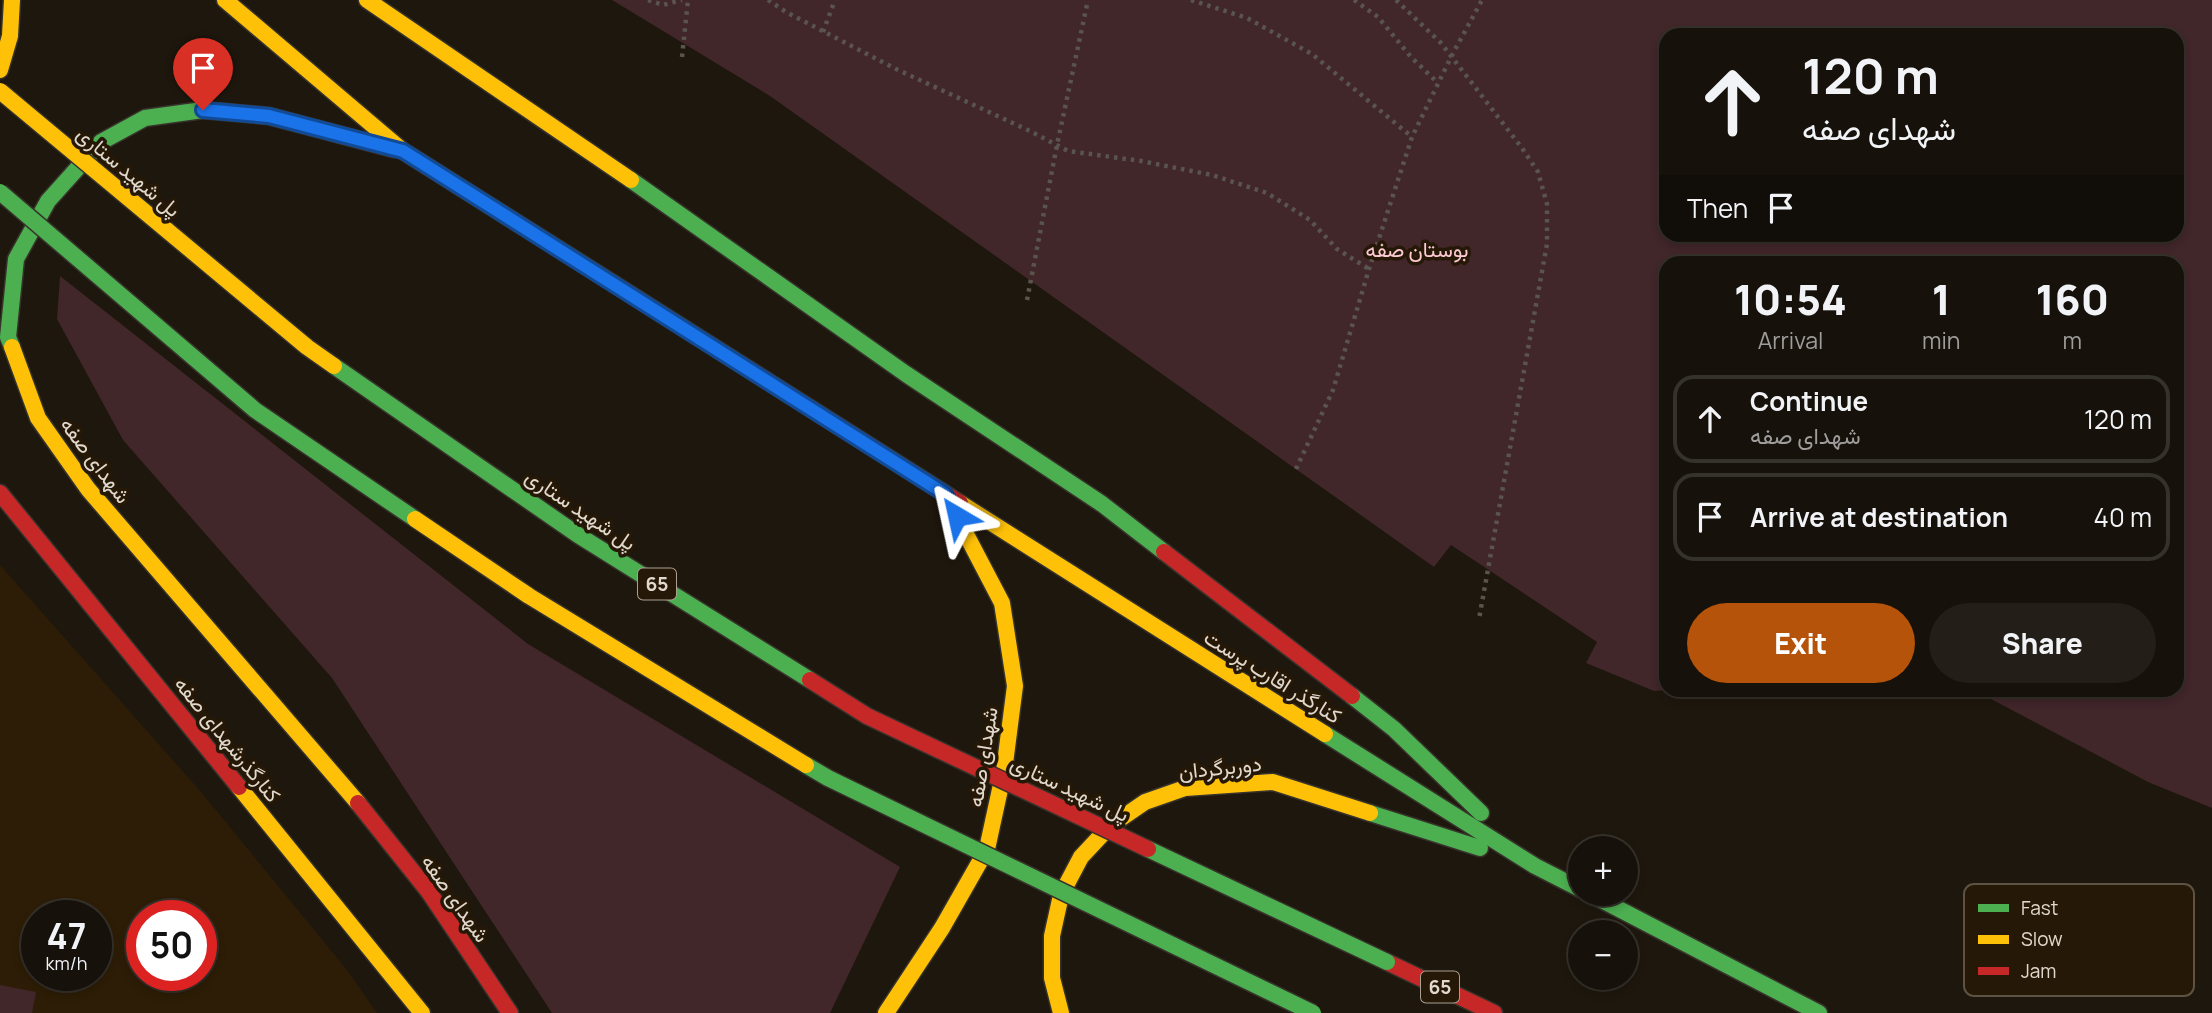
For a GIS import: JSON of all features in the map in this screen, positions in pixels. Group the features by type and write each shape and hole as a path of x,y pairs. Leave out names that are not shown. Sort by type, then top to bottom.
{"main road":[{"path":"0,70 9,49 12,0"},
{"path":"225,0 403,151"},
{"path":"367,0 631,180 906,374 1102,504 1394,729 1535,866"},
{"name":"پل شهید ستاری","path":"0,91 307,347 601,550 867,716 1494,1013"},
{"name":"شهدای صفه","path":"403,151 269,116 203,110 145,118 101,142 48,201 16,259 8,337 38,418 88,489 334,773 429,892 510,1013"},
{"name":"کنارگذر اقارب پرست","path":"403,151 1535,866 1568,883"},
{"path":"0,192 255,410 529,596 828,778 1313,1013"},
{"name":"کنارگذرشهدای صفه","path":"0,493 422,1013"},
{"name":"شهدای صفه","path":"886,1013 942,928 987,849 1004,771 1015,686 1002,603 945,494"},
{"name":"دوربرگردان","path":"1062,1013 1052,978 1052,936 1061,895 1081,857 1110,826 1145,802 1185,788 1273,782 1535,866"},
{"path":"1613,906 1819,1013"}],"path":[{"path":"648,0 663,5 682,0"},
{"path":"682,57 688,0"},
{"path":"768,0 896,69 1068,151 1141,161 1212,175 1267,193 1310,220 1338,249 1368,269"},
{"path":"823,32 835,0"},
{"path":"1027,300 1088,0"},
{"path":"1191,0 1247,18 1312,54 1412,137"},
{"path":"1354,0 1378,17 1411,57 1438,83"},
{"path":"1396,0 1441,43 1522,148 1538,172 1547,204 1547,244 1479,619"},
{"path":"1296,469 1333,390 1368,269 1412,137 1482,0"}],"shaded area":[{"path":"0,565 201,792 347,970 377,1013 0,1013"}],"green space":[{"name":"بوستان صفه","path":"612,0 2212,0 2212,808 2148,782 1987,697 2184,697 2184,256 1659,256 1659,691 1586,663 1597,642 1451,545 1434,567 770,96"},
{"path":"60,276 528,644 900,867 830,1013 552,1013 332,678 123,440 57,319"},
{"path":"0,985 36,992 32,1013 0,1013"}],"traffic: fast":[{"path":"12,347 8,337 16,259 48,201 101,142 145,118 203,110 269,116 394,149"},
{"path":"631,180 906,374 1102,504 1164,552"},
{"path":"0,192 255,410 415,519"},
{"path":"334,366 578,535 810,680"},
{"path":"1352,696 1394,729 1481,813"},
{"path":"1325,734 1535,866 1568,883"},
{"path":"806,765 1313,1013"},
{"path":"1370,813 1480,848"},
{"path":"1148,849 1387,962"},
{"path":"1613,906 1819,1013"}],"traffic: slow":[{"path":"0,70 10,36 12,0"},
{"path":"225,0 403,151 614,284"},
{"path":"367,0 631,180"},
{"path":"0,91 307,347 334,366"},
{"path":"12,347 38,418 88,489 358,803"},
{"path":"886,1013 942,928 987,849 1004,771 1015,686 1002,603 945,494"},
{"path":"960,503 1325,734"},
{"path":"415,519 529,596 806,765"},
{"path":"1061,1013 1052,978 1052,936 1061,895 1081,857 1110,826 1145,802 1185,788 1273,782 1370,813"},
{"path":"239,787 422,1013"}],"traffic: jam":[{"path":"614,284 960,503"},
{"path":"0,493 239,787"},
{"path":"1164,552 1352,696"},
{"path":"810,680 867,716 1148,849"},
{"path":"358,803 429,892 510,1013"},
{"path":"1387,962 1494,1013"}],"route":[{"path":"203,110 269,116 403,151 945,494 957,516"}]}
